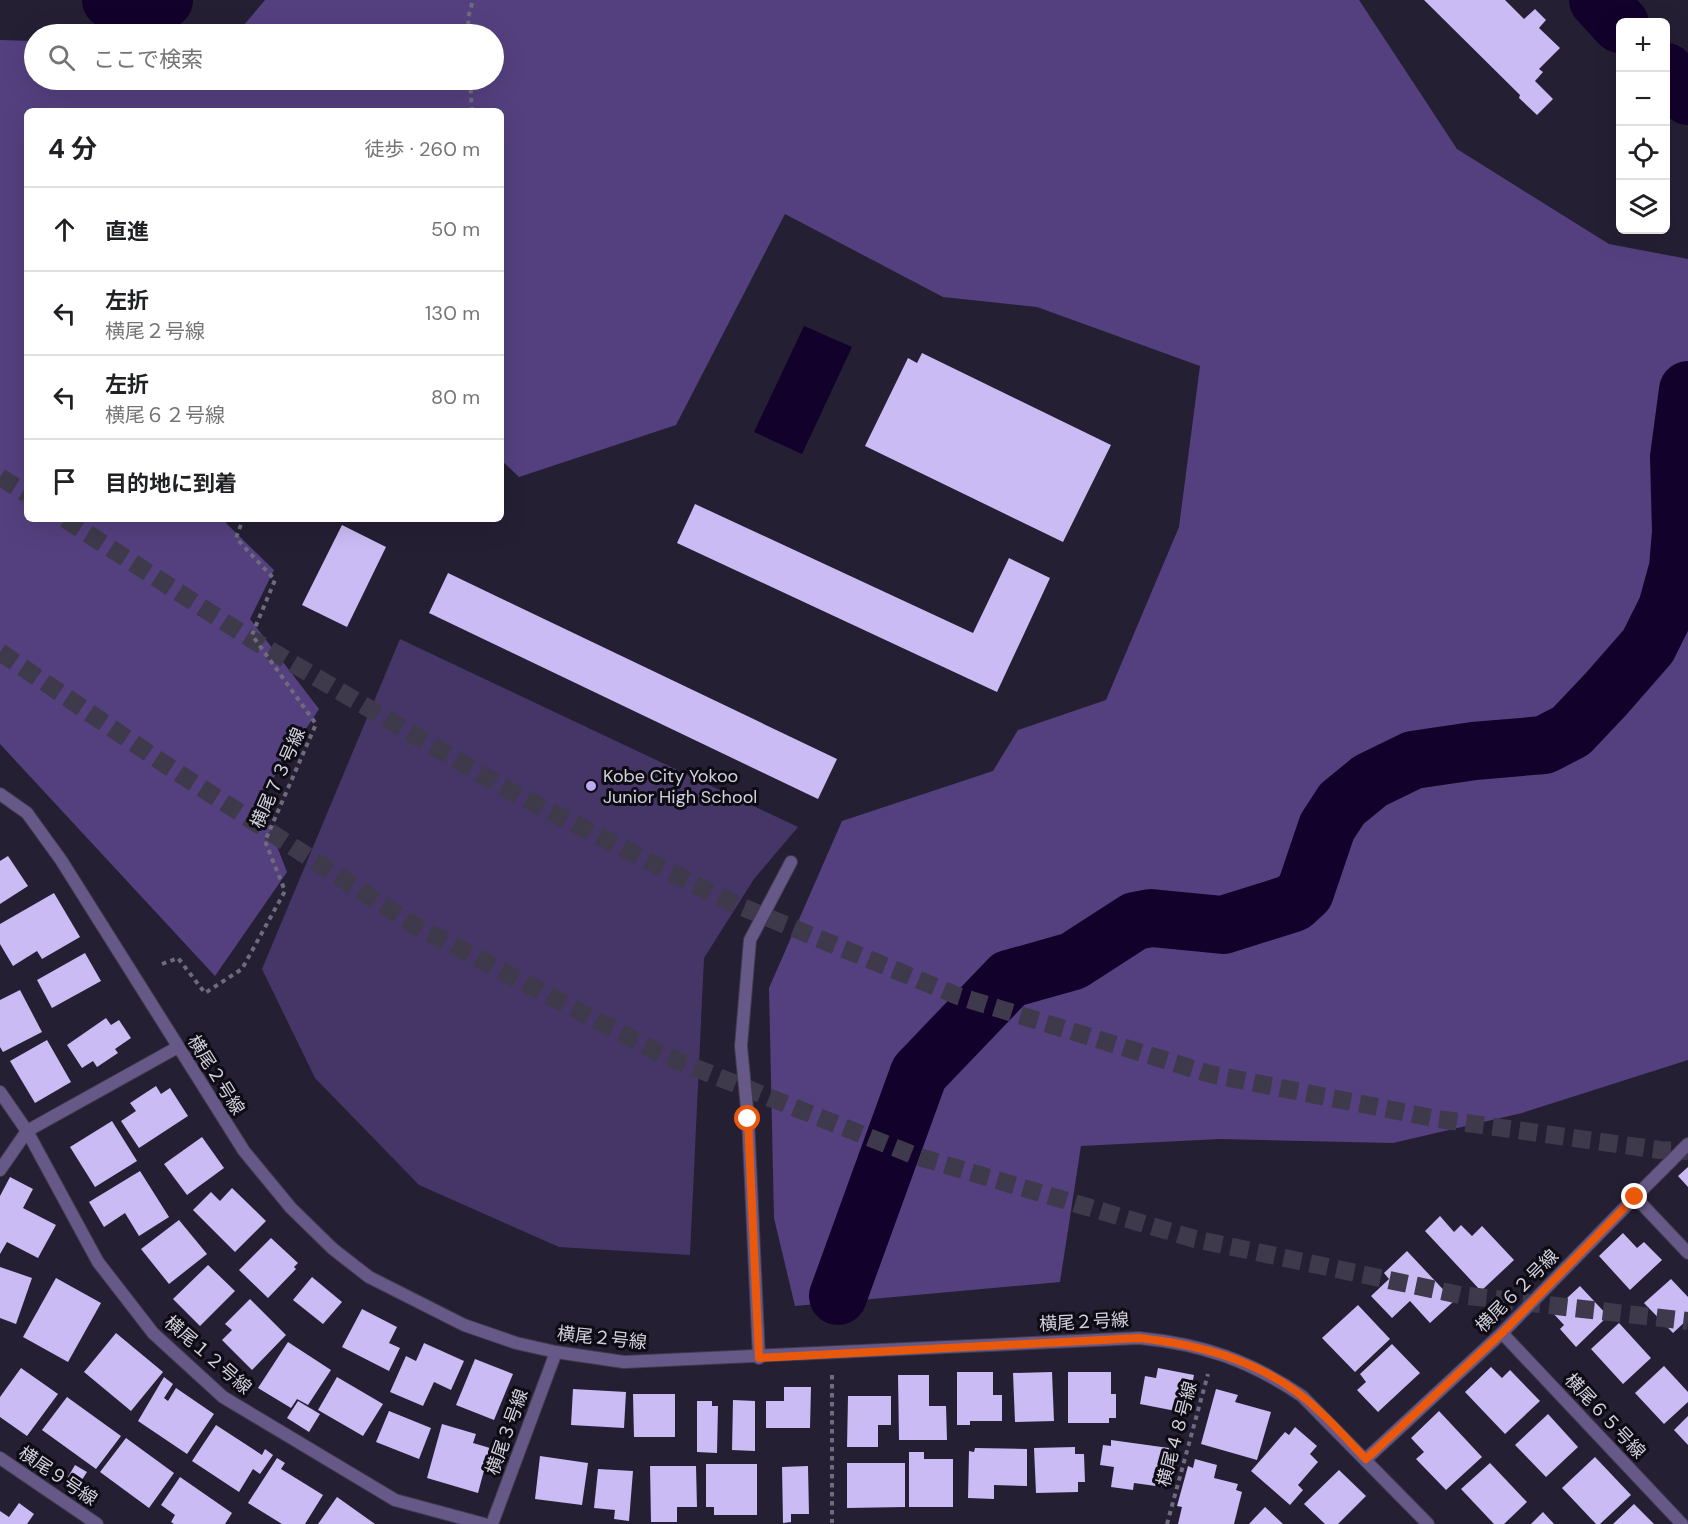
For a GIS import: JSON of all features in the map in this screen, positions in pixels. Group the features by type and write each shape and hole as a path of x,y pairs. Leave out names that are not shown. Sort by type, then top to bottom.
{"street":[{"name":"横尾２号線","path":"0,794 27,813 61,860 244,1151 291,1208 333,1249 369,1277 464,1325 516,1343 556,1352 624,1362 759,1358 1139,1338 1186,1344 1214,1351 1263,1371 1302,1396 1428,1524"},
{"path":"759,1358 748,1119 741,1046 750,940 791,862"},
{"path":"0,1170 27,1131 178,1047"},
{"path":"0,1092 27,1131"},
{"name":"横尾１２号線","path":"27,1131 98,1262 153,1334 223,1397 395,1500 484,1524"},
{"name":"横尾６２号線","path":"1366,1459 1502,1333 1688,1144"},
{"path":"1635,1197 1688,1253"},
{"name":"横尾６５号線","path":"1502,1333 1682,1524"},
{"name":"横尾３号線","path":"492,1524 556,1352"},
{"name":"横尾９号線","path":"0,1458 97,1524"}],"path":[{"path":"468,24 473,0"},
{"path":"471,90 472,108"},
{"name":"横尾７３号線","path":"162,964 178,958 205,993 242,969 285,891 265,841 316,724 252,635 275,580 236,538 242,522"},
{"name":"横尾４８号線","path":"1167,1524 1214,1351"},
{"path":"832,1371 832,1523"}],"shaded area":[{"path":"265,0 1359,0 1457,149 1609,244 1688,259 1688,1060 1522,1113 1393,1143 1220,1139 1081,1146 1060,1282 795,1306 774,1218 769,988 842,821 993,771 1018,730 1106,700 1179,527 1200,366 1037,307 943,297 785,214 676,425 519,477 504,463 504,108 24,108 24,522 226,522 274,570 250,619 319,709 259,800 287,872 215,976 0,744 0,40 24,41 24,90 504,90 504,24 245,24"},
{"path":"804,326 852,347 802,454 754,432"},
{"path":"400,639 798,827 754,879 704,958 690,1255 559,1247 419,1185 315,1078 262,969"}],"building":[{"path":"1424,0 1505,0 1524,19 1535,9 1546,20 1539,28 1560,48 1539,69 1543,72 1535,81 1553,99 1537,115 1519,98 1520,95"},
{"path":"922,353 1111,445 1063,542 865,446 908,358 917,363"},
{"path":"695,504 973,633 1009,558 1050,578 997,692 677,543"},
{"path":"342,525 386,547 347,627 302,605"},
{"path":"448,573 837,759 818,799 429,613"},
{"path":"8,856 28,886 0,904 0,861"},
{"path":"54,893 80,937 42,959 37,951 13,966 0,944 0,924"},
{"path":"85,953 101,981 52,1008 37,980"},
{"path":"20,990 42,1032 3,1052 0,1047 0,1000"},
{"path":"106,1018 111,1025 119,1020 131,1038 115,1049 118,1053 97,1067 93,1061 82,1068 67,1045"},
{"path":"47,1040 71,1082 35,1103 10,1061"},
{"path":"156,1086 161,1094 170,1088 188,1116 139,1148 121,1121 136,1111 130,1103"},
{"path":"112,1121 137,1161 95,1187 70,1147"},
{"path":"202,1137 224,1168 187,1195 164,1164"},
{"path":"1688,1167 1688,1187 1678,1176"},
{"path":"140,1171 169,1217 139,1236 125,1213 104,1227 89,1202"},
{"path":"10,1177 33,1189 23,1208 56,1225 38,1258 7,1242 0,1254 0,1196"},
{"path":"232,1188 266,1221 235,1252 193,1210 211,1192 220,1201"},
{"path":"1440,1216 1454,1232 1461,1225 1472,1236 1482,1226 1514,1260 1481,1291 1425,1231"},
{"path":"179,1220 207,1254 169,1284 141,1249"},
{"path":"1623,1233 1637,1248 1644,1242 1662,1260 1630,1290 1599,1256"},
{"path":"271,1238 298,1263 294,1267 296,1269 268,1298 239,1270"},
{"path":"1407,1251 1454,1301 1430,1323 1410,1301 1392,1318 1371,1296 1389,1279 1384,1273"},
{"path":"208,1265 235,1291 200,1326 173,1299"},
{"path":"0,1267 32,1278 16,1324 0,1318"},
{"path":"312,1277 342,1302 323,1324 293,1300"},
{"path":"56,1278 101,1303 68,1362 23,1337"},
{"path":"1671,1279 1688,1297 1688,1319 1673,1333 1644,1303"},
{"path":"1580,1286 1608,1316 1576,1347 1560,1329 1564,1325 1552,1312"},
{"path":"250,1299 286,1335 252,1370 222,1340 232,1330 225,1324"},
{"path":"1358,1305 1390,1339 1355,1372 1322,1338"},
{"path":"362,1309 397,1327 389,1343 400,1348 389,1371 342,1347"},
{"path":"1619,1323 1651,1358 1623,1384 1591,1349"},
{"path":"116,1333 163,1372 131,1411 84,1372"},
{"path":"288,1342 331,1370 308,1405 297,1399 291,1408 258,1388"},
{"path":"424,1343 464,1361 451,1390 434,1382 423,1406 390,1392 406,1356 416,1361"},
{"path":"1392,1344 1420,1373 1378,1412 1357,1390 1366,1382 1360,1374"},
{"path":"475,1359 513,1374 494,1420 456,1405"},
{"path":"1664,1366 1688,1392 1688,1402 1664,1424 1635,1393"},
{"path":"1491,1367 1502,1378 1510,1370 1540,1401 1505,1434 1465,1392"},
{"path":"21,1368 58,1394 27,1436 0,1417 0,1397"},
{"path":"1158,1368 1194,1375 1186,1413 1140,1404 1145,1376 1156,1378"},
{"path":"957,1372 993,1372 993,1395 1002,1395 1002,1421 970,1421 970,1425 957,1425"},
{"path":"1052,1372 1054,1421 1015,1422 1013,1373"},
{"path":"1068,1372 1111,1372 1111,1394 1116,1394 1116,1418 1109,1418 1109,1423 1068,1423"},
{"path":"898,1375 929,1375 929,1406 946,1406 947,1440 899,1440"},
{"path":"164,1377 173,1384 164,1398 168,1401 176,1388 214,1414 187,1454 138,1421"},
{"path":"337,1377 383,1404 363,1436 318,1410"},
{"path":"784,1387 811,1387 810,1428 766,1428 766,1401 784,1401"},
{"path":"573,1389 626,1392 624,1428 571,1425"},
{"path":"1216,1389 1238,1395 1235,1402 1271,1412 1257,1460 1201,1444"},
{"path":"633,1394 675,1394 675,1437 634,1437"},
{"path":"848,1396 891,1396 891,1425 878,1425 878,1447 847,1447"},
{"path":"67,1397 121,1436 96,1469 42,1430"},
{"path":"733,1400 755,1401 755,1451 732,1450"},
{"path":"298,1401 320,1414 309,1432 287,1418"},
{"path":"697,1401 712,1401 712,1406 718,1406 717,1453 697,1452"},
{"path":"389,1411 431,1428 419,1459 376,1442"},
{"path":"1439,1411 1482,1457 1446,1490 1416,1459 1424,1452 1411,1438"},
{"path":"1548,1414 1578,1447 1546,1477 1515,1445"},
{"path":"1688,1416 1688,1445 1674,1430"},
{"path":"442,1424 476,1434 473,1443 490,1448 478,1493 427,1478"},
{"path":"216,1425 262,1455 265,1449 273,1455 260,1474 253,1469 239,1492 192,1461"},
{"path":"1295,1427 1317,1446 1310,1454 1318,1462 1298,1485 1303,1490 1290,1505 1251,1471 1285,1432 1289,1435"},
{"path":"126,1438 174,1473 149,1508 100,1472"},
{"path":"1111,1440 1169,1448 1163,1487 1134,1483 1133,1490 1111,1487 1114,1467 1100,1465 1103,1445 1111,1446"},
{"path":"1075,1447 1075,1454 1084,1454 1085,1482 1078,1482 1078,1492 1036,1493 1034,1448"},
{"path":"975,1448 1027,1449 1027,1486 994,1485 994,1499 968,1498 969,1451 974,1452"},
{"path":"909,1452 924,1452 924,1459 953,1459 953,1507 909,1507"},
{"path":"540,1456 588,1463 582,1505 535,1499"},
{"path":"1595,1457 1631,1495 1600,1524 1596,1524 1562,1488"},
{"path":"277,1458 285,1463 281,1469 323,1495 305,1524 282,1524 248,1503"},
{"path":"1195,1459 1217,1465 1214,1478 1238,1484 1236,1490 1242,1492 1234,1524 1178,1524 1182,1507 1177,1506 1188,1466 1193,1468"},
{"path":"847,1463 905,1463 905,1507 847,1508"},
{"path":"1490,1463 1527,1502 1504,1524 1494,1524 1461,1489"},
{"path":"706,1464 757,1464 757,1515 714,1515 714,1507 706,1507"},
{"path":"75,1465 87,1472 76,1489 65,1482"},
{"path":"650,1466 696,1466 697,1507 677,1507 677,1522 651,1522"},
{"path":"808,1466 809,1514 791,1514 791,1522 783,1523 782,1467"},
{"path":"598,1469 633,1471 629,1521 614,1519 615,1510 594,1508"},
{"path":"1339,1470 1366,1496 1338,1524 1325,1524 1304,1504"},
{"path":"180,1477 232,1513 225,1524 174,1524 171,1522 175,1515 161,1505"},
{"path":"337,1497 375,1524 318,1524"},
{"path":"19,1503 34,1514 27,1524 0,1524 0,1511 9,1517"},
{"path":"1634,1504 1654,1524 1613,1524"},
{"path":"1265,1507 1283,1524 1249,1524"},
{"path":"1543,1512 1554,1524 1531,1524"}],"waterway":[{"path":"111,0 139,5 164,0"},
{"path":"1598,0 1616,20"},
{"path":"1670,76 1688,96"},
{"path":"838,1296 919,1073 1009,979 1073,961 1135,921 1151,918 1223,925 1293,903 1305,892 1327,827 1342,804 1370,781 1413,760 1474,751 1544,745 1571,731 1606,694 1648,646 1667,608 1678,568 1681,532 1679,457 1688,390"}],"tunnel":[{"path":"0,477 24,492"},
{"path":"70,522 251,639 506,789 730,902 958,996 1210,1074 1438,1119 1660,1150 1688,1151"},
{"path":"0,652 163,763 414,925 663,1055 916,1156 1195,1239 1460,1295 1688,1321"}],"place":[{"name":"Kobe City Yokoo Junior High School","path":"591,786"}],"route":[{"path":"748,1119 759,1358 1139,1338 1186,1344 1236,1358 1279,1380 1317,1409 1366,1459 1502,1333 1635,1197"}]}
